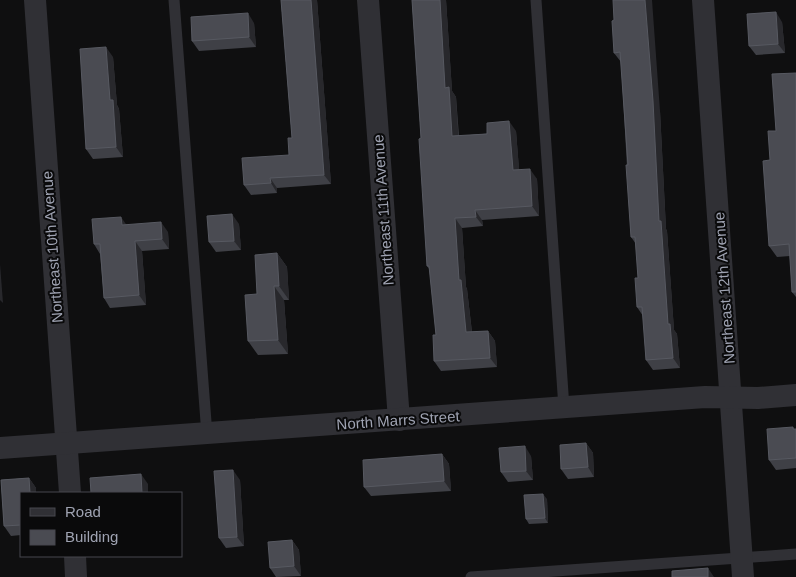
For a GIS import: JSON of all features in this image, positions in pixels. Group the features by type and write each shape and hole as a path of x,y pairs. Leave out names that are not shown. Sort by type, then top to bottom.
{"street":[{"name":"Northeast 10th Avenue","path":"35,0 70,492"},
{"name":"Northeast 11th Avenue","path":"368,0 399,420"},
{"name":"Northeast 12th Avenue","path":"703,0 743,567"},
{"name":"North Marrs Street","path":"0,448 207,435 705,397 758,398 796,395"},
{"path":"75,557 76,577"}],"lane":[{"path":"174,0 207,435"},
{"path":"536,0 564,408"},
{"path":"471,577 743,567 796,554"}],"building":[{"path":"281,0 311,0 324,175 270,178 271,183 244,185 242,158 289,155 288,138 292,138"},
{"path":"412,0 440,0 445,88 449,87 452,136 487,134 487,123 509,121 513,170 530,169 532,206 475,210 476,217 455,218 459,280 461,280 466,332 488,331 490,358 434,361 433,335 436,335 429,266 427,266"},
{"path":"613,0 645,0 653,101 659,221 661,221 668,324 670,324 673,358 646,360 642,307 637,307 635,278 638,278 635,237 631,237 620,52 614,53"},
{"path":"776,12 778,44 749,46 747,14"},
{"path":"248,13 249,37 192,41 191,17"},
{"path":"106,47 110,100 113,100 116,147 86,149 80,49"},
{"path":"796,73 796,292 792,292 789,244 769,246 763,161 770,160 768,131 776,131 772,74"},
{"path":"232,214 234,241 209,242 207,216"},
{"path":"121,217 122,225 161,222 162,239 135,241 139,295 104,298 100,244 94,244 92,219"},
{"path":"277,253 279,286 274,286 278,340 248,341 245,295 257,294 255,255"},
{"path":"793,427 793,429 796,429 796,458 769,460 767,429"},
{"path":"586,443 588,467 561,469 560,445"},
{"path":"525,446 526,471 501,472 499,448"},
{"path":"442,454 444,481 364,487 363,460"},
{"path":"233,470 237,537 219,538 214,471"},
{"path":"141,474 142,492 91,492 90,478"},
{"path":"29,478 30,492 20,492 20,525 4,526 1,480"},
{"path":"543,494 545,518 526,519 524,495"},
{"path":"292,540 294,566 270,568 268,542"},
{"path":"708,568 708,577 672,577 672,571"}]}
